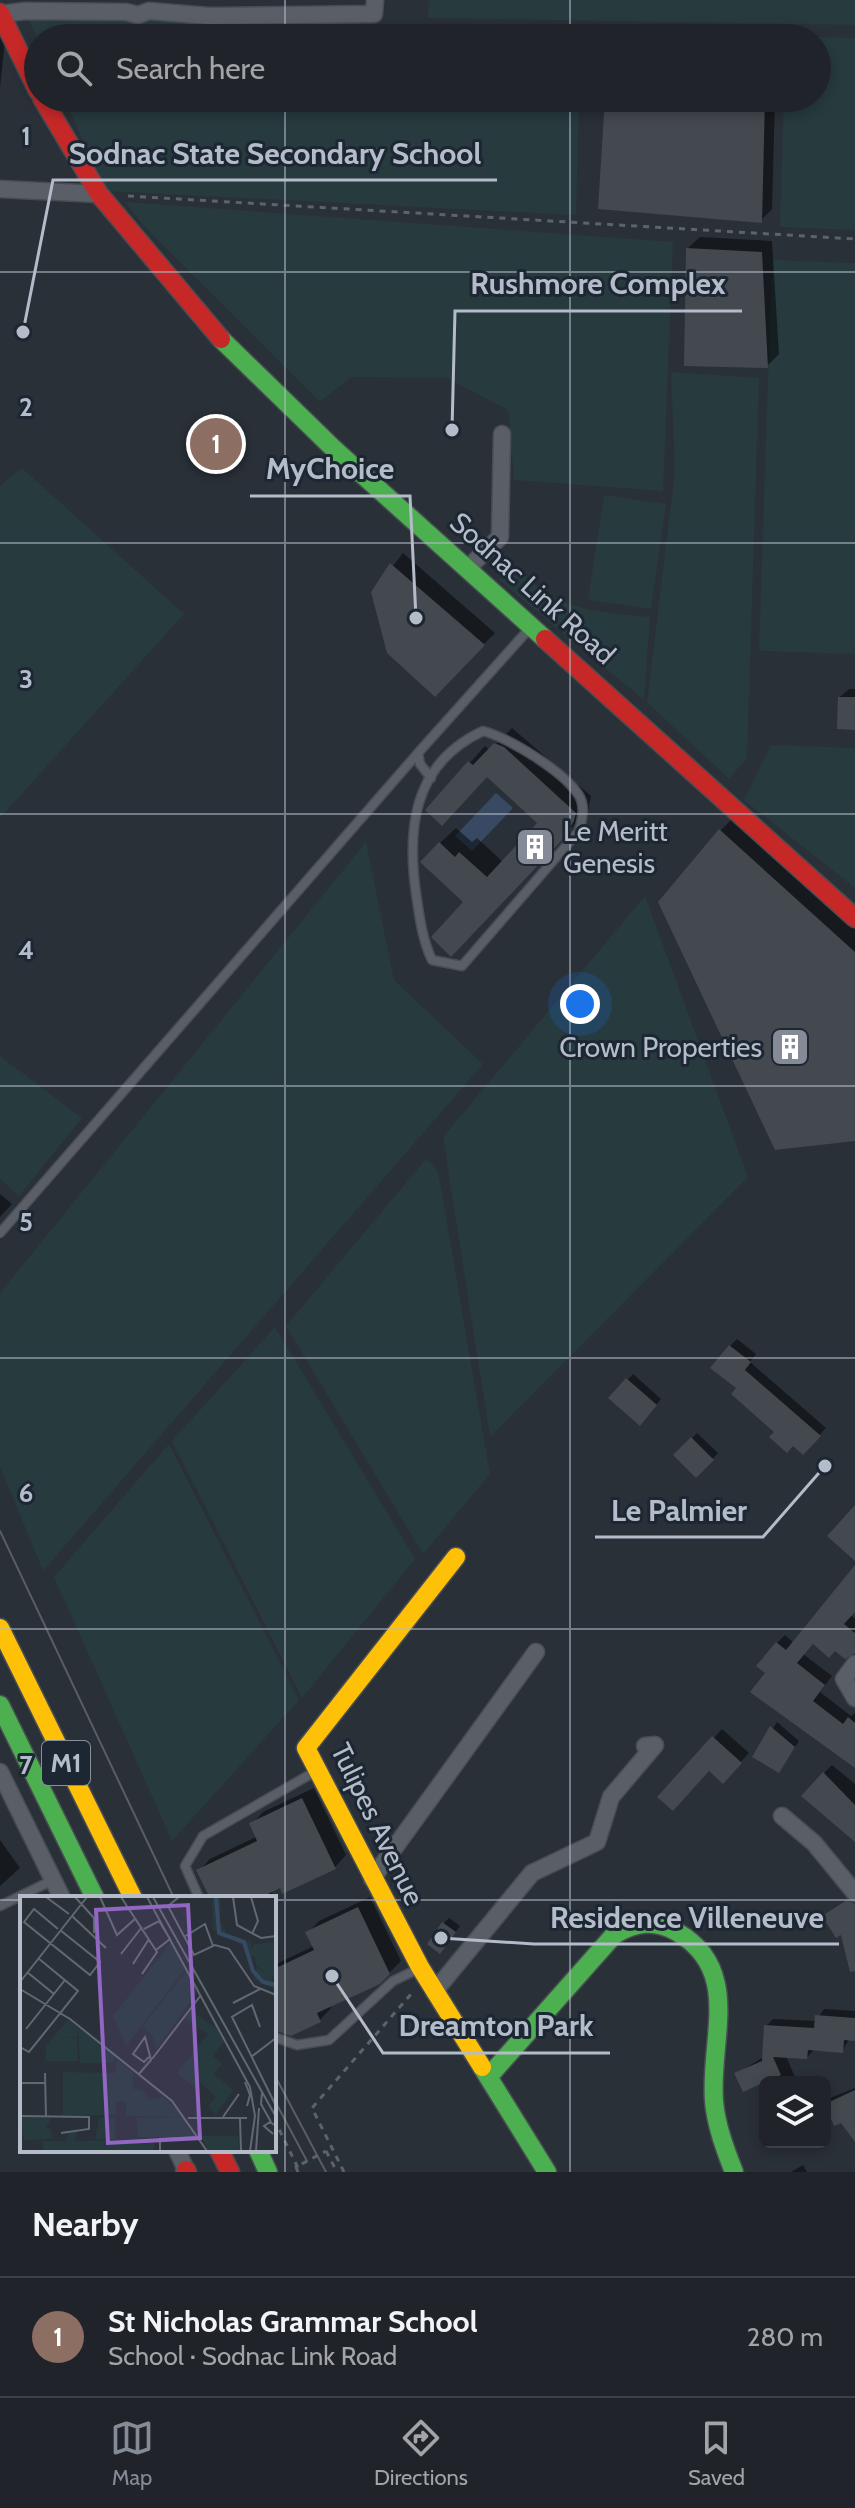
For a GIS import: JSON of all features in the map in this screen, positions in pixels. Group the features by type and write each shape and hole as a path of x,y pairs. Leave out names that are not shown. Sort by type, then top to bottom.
{"main road":[{"path":"0,14 24,63"},
{"name":"Sodnac Link Road","path":"50,112 99,194 176,289 239,359 334,449 469,567 855,918"},
{"name":"Tulipes Avenue","path":"456,1557 306,1748 427,1979 547,2172"},
{"name":"M1","path":"0,1628 132,1896"},
{"name":"M1","path":"0,1705 94,1896"},
{"path":"489,2076 614,1935 635,1922 651,1922 676,1930 700,1949 715,1968 719,2025 714,2098 719,2135 734,2172"},
{"path":"220,2152 230,2172"},
{"path":"259,2152 268,2172"}],"street":[{"path":"0,14 16,0"},
{"path":"173,0 209,16"},
{"path":"0,14 123,6 138,15 152,5 209,16 374,14 375,0"},
{"path":"0,189 99,194"},
{"path":"469,567 500,537 502,434"},
{"path":"372,1879 536,1652"},
{"path":"855,1664 844,1679 855,1698"},
{"path":"427,1979 532,1873 597,1842 611,1797 655,1745 645,1746"},
{"path":"0,1772 61,1896"},
{"path":"782,1816 814,1843 855,1893"},
{"path":"178,2152 186,2171"}],"lane":[{"path":"0,1233 533,625"},
{"path":"483,731 506,737 580,795 583,814 579,831 462,966 432,960 422,930 413,873 411,829 418,799 431,778 462,741 483,731"},
{"path":"418,753 420,764 431,778"},
{"path":"198,1896 185,1866 203,1836 316,1771"},
{"path":"20,1896 53,1880"},
{"path":"0,1906 20,1896"},
{"path":"276,2038 297,2045 329,2040 393,1981 427,1979"}],"path":[{"path":"99,194 855,239"},
{"path":"344,2172 312,2108 427,1979"},
{"path":"276,2123 299,2172"},
{"path":"299,2172 296,2167 326,2151 337,2172"}],"green space":[{"path":"429,0 855,0 855,25 428,18"},
{"path":"25,11 302,24 31,24"},
{"path":"831,37 855,38 855,230 780,227 784,112 831,112"},
{"path":"70,112 579,112 576,215 105,191"},
{"path":"125,202 673,242 663,491 514,480 508,410 447,378 351,377 320,402 143,225"},
{"path":"772,260 855,263 855,654 759,651"},
{"path":"671,372 759,378 747,758 729,779 647,702 675,471"},
{"path":"22,468 184,614 0,818 0,486"},
{"path":"604,495 666,504 651,609 588,600"},
{"path":"511,563 544,590 574,605 608,613 650,617 644,700 499,580"},
{"path":"771,745 855,748 855,888 744,800"},
{"path":"366,842 394,980 483,1064 43,1571 0,1466 0,1293"},
{"path":"645,896 748,1177 490,1437 443,1137"},
{"path":"0,1056 82,1118 19,1196 0,1179"},
{"path":"426,1159 438,1171 490,1474 423,1554 286,1326"},
{"path":"275,1327 415,1559 302,1698 172,1441"},
{"path":"169,1444 299,1700 172,1841 54,1577"}],"water":[{"path":"496,793 513,808 472,851 455,836"}],"building":[{"path":"604,112 765,112 762,223 598,209"},
{"path":"686,248 762,252 768,368 684,366"},
{"path":"390,563 485,645 435,697 387,653 371,592"},
{"path":"838,697 855,697 855,730 837,729"},
{"name":"Le Meritt Genesis","path":"494,743 504,747 576,813 563,839 451,957 431,937 463,902 420,862 439,842 455,857 459,852 487,877 537,823 487,777 442,826 425,810 468,761 473,765"},
{"name":"Crown Properties","path":"719,829 855,952 855,1141 775,1150 658,902"},
{"path":"729,1345 751,1362 745,1370 821,1436 803,1455 793,1446 787,1453 769,1437 774,1432 731,1394 736,1388 710,1368"},
{"path":"626,1378 657,1405 640,1426 608,1398"},
{"path":"691,1437 714,1460 696,1478 673,1455"},
{"path":"855,1505 855,1561 827,1536"},
{"path":"855,1565 855,1612 844,1624 855,1633 855,1653 845,1659 835,1651 829,1658 813,1644 797,1663 825,1685 813,1701 843,1724 848,1717 855,1723 855,1768 750,1692 765,1673 756,1666 776,1642 786,1650"},
{"path":"770,1726 795,1747 779,1773 752,1757"},
{"path":"712,1736 742,1763 723,1784 709,1771 673,1811 657,1797"},
{"path":"823,1772 855,1805 855,1842 801,1796"},
{"path":"302,1798 336,1869 282,1894 280,1888 264,1896 209,1896 196,1870 257,1841 249,1823"},
{"path":"847,1900 855,1904 855,1971 850,1972 841,1935 836,1938 822,1916"},
{"path":"358,1907 390,1974 380,1984 317,2013 321,2022 291,2036 277,2031 276,1968 314,1950 305,1932"},
{"path":"442,1922 456,1932 440,1954 427,1944"},
{"path":"815,2015 855,2018 855,2041 844,2040 843,2053 808,2050 807,2059 773,2057 781,2075 759,2076 759,2085 743,2092 734,2073 762,2061 764,2025 814,2028"},
{"path":"855,2090 855,2142 841,2123 834,2126 831,2101"}],"tram line":[{"path":"0,1531 173,1896"},
{"path":"276,2078 326,2172"},
{"path":"277,2105 307,2161"}],"traffic: fast":[{"path":"221,339 334,449 545,639"},
{"path":"0,1705 94,1896"},
{"path":"489,2076 614,1935 645,1924 669,1928 697,1948 710,1966 716,1986 714,2101 724,2146 734,2172"},
{"path":"482,2067 547,2172"},
{"path":"259,2152 268,2172"}],"traffic: slow":[{"path":"456,1557 306,1748 420,1967 482,2067"},
{"path":"0,1628 132,1896"}],"traffic: jam":[{"path":"0,13 24,62"},
{"path":"50,112 99,194 221,339"},
{"path":"545,639 855,918"},
{"path":"220,2152 230,2172"}],"place":[{"name":"Sodnac State Secondary School","path":"23,332"},
{"name":"Rushmore Complex","path":"452,430"},
{"name":"St Nicholas Grammar School","path":"216,444"},
{"name":"MyChoice","path":"416,618"},
{"name":"Le Meritt Genesis","path":"535,847"},
{"name":"Crown Properties","path":"790,1047"},
{"name":"Le Palmier","path":"825,1466"},
{"name":"Residence Villeneuve","path":"441,1938"},
{"name":"Dreamton Park","path":"332,1976"}]}
